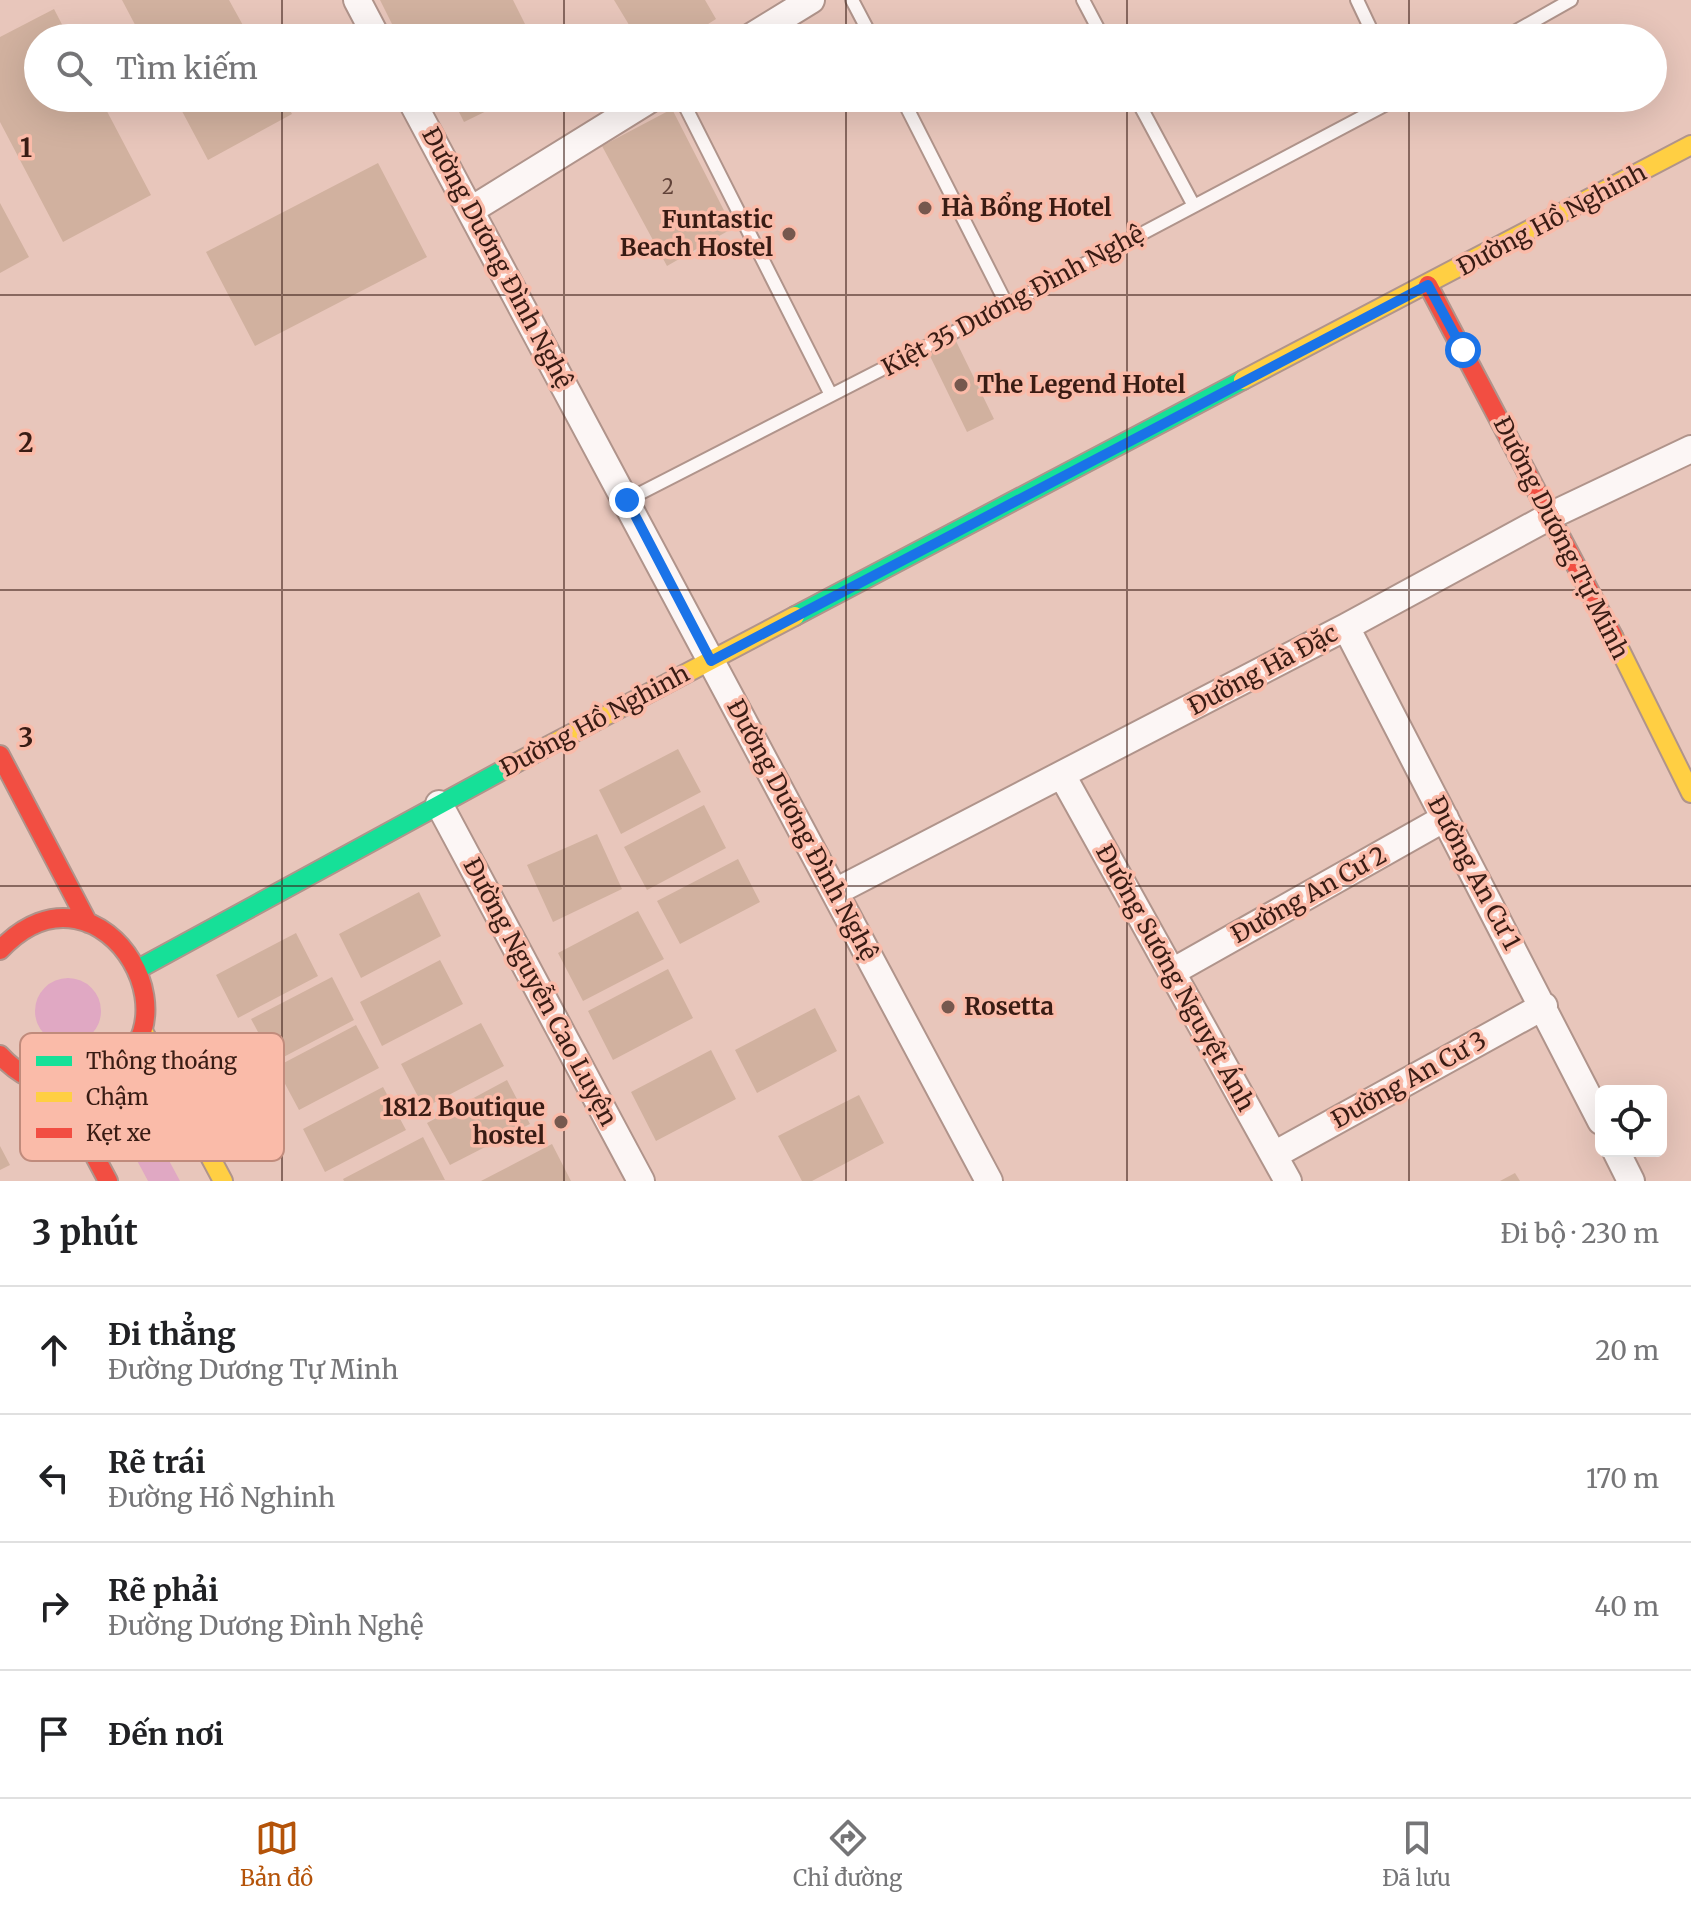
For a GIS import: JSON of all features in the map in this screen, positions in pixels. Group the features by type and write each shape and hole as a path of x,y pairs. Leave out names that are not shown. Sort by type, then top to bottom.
{"street":[{"path":"357,0 370,24"},
{"path":"772,24 811,0"},
{"name":"Đường Dương Đình Nghệ","path":"418,112 989,1181"},
{"path":"471,210 629,112"},
{"name":"Đường Hồ Nghinh","path":"140,968 439,804 1691,145"},
{"name":"Đường Dương Tự Minh","path":"1428,285 1552,515 1691,793"},
{"name":"Đường Hà Đặc","path":"835,892 1346,627 1552,515 1691,449"},
{"name":"Đường An Cư 1","path":"1346,627 1595,1109"},
{"path":"0,755 88,923"},
{"name":"Đường Sương Nguyệt Ánh","path":"1062,775 1288,1181"},
{"name":"Đường Nguyễn Cao Luyện","path":"439,804 641,1181"},
{"name":"Đường An Cư 2","path":"1172,972 1445,818"},
{"path":"0,950 24,929 45,921 67,919 88,923 109,933 127,948 140,968 147,999 143,1031"},
{"name":"Đường An Cư 3","path":"1274,1155 1544,1006"},
{"path":"0,1055 20,1073"},
{"path":"1619,1157 1631,1181"},
{"path":"97,1161 108,1181"},
{"path":"212,1161 223,1181"}],"lane":[{"path":"852,0 865,24"},
{"path":"1083,0 1096,24"},
{"path":"1357,0 1368,24"},
{"path":"1529,24 1571,0"},
{"path":"688,112 831,395"},
{"path":"909,112 1007,305"},
{"path":"1144,112 1194,206"},
{"name":"Kiệt 35 Dương Đình Nghệ","path":"627,500 1007,305 1372,112"}],"shaded area":[{"path":"62,978 74,978 86,983 96,993 101,1005 99,1024 92,1033 44,1033 35,1017 35,1005 40,993 50,983"},
{"path":"137,1161 169,1161 180,1181 148,1181"}],"building":[{"path":"122,0 229,0 242,24 135,24"},
{"path":"380,0 513,0 525,24 392,24"},
{"path":"614,0 705,0 716,19 708,24 629,24"},
{"path":"54,9 62,24 25,24"},
{"path":"24,25 24,112 107,112 151,195 63,242 0,122 0,37"},
{"path":"182,112 291,112 292,114 208,160"},
{"path":"459,112 484,112 464,122"},
{"path":"666,112 674,112 733,228 667,266 602,146"},
{"path":"378,163 427,257 255,346 206,252"},
{"path":"0,203 29,257 0,273"},
{"name":"The Legend Hotel","path":"955,339 994,419 967,432 928,352"},
{"path":"678,749 701,792 621,834 599,790"},
{"path":"704,805 726,848 647,890 624,847"},
{"path":"597,834 622,889 553,922 527,865"},
{"path":"738,859 760,902 680,944 657,901"},
{"path":"419,892 441,936 361,978 339,934"},
{"path":"638,911 664,959 583,1001 558,953"},
{"path":"296,933 318,976 238,1018 216,975"},
{"path":"440,960 463,1004 382,1046 360,1002"},
{"path":"668,969 693,1018 613,1060 588,1011"},
{"path":"332,977 354,1020 284,1057 284,1033 258,1033 251,1019"},
{"path":"815,1008 837,1051 757,1093 735,1050"},
{"path":"481,1023 504,1066 424,1108 401,1064"},
{"path":"356,1025 379,1068 299,1110 284,1082 284,1063"},
{"path":"711,1050 736,1099 656,1141 631,1092"},
{"path":"507,1080 530,1124 450,1165 427,1123"},
{"path":"383,1087 406,1130 325,1172 303,1129"},
{"path":"859,1095 884,1143 812,1181 802,1181 778,1136"},
{"path":"423,1137 445,1180 344,1181 343,1179"},
{"path":"552,1144 571,1181 481,1181"},
{"path":"0,1146 10,1165 0,1170"},
{"path":"1515,1173 1520,1181 1500,1181"}],"traffic: fast":[{"path":"795,616 1243,380"},
{"path":"140,968 514,764"}],"traffic: slow":[{"path":"1243,380 1691,145"},
{"path":"514,764 795,616"},
{"path":"1613,636 1691,793"},
{"path":"212,1161 223,1181"}],"traffic: jam":[{"path":"1428,285 1613,636"},
{"path":"0,755 88,923"},
{"path":"0,950 39,923 76,919 108,934 132,961 144,996 141,1033"},
{"path":"0,1055 20,1072"},
{"path":"97,1161 108,1181"}],"place":[{"name":"Hà Bổng Hotel","path":"925,208"},
{"name":"Funtastic Beach Hostel","path":"789,234"},
{"name":"The Legend Hotel","path":"961,385"},
{"name":"Rosetta","path":"948,1007"},
{"name":"1812 Boutique hostel","path":"561,1122"}],"route":[{"path":"627,500 711,661 1428,285 1463,350"}]}
